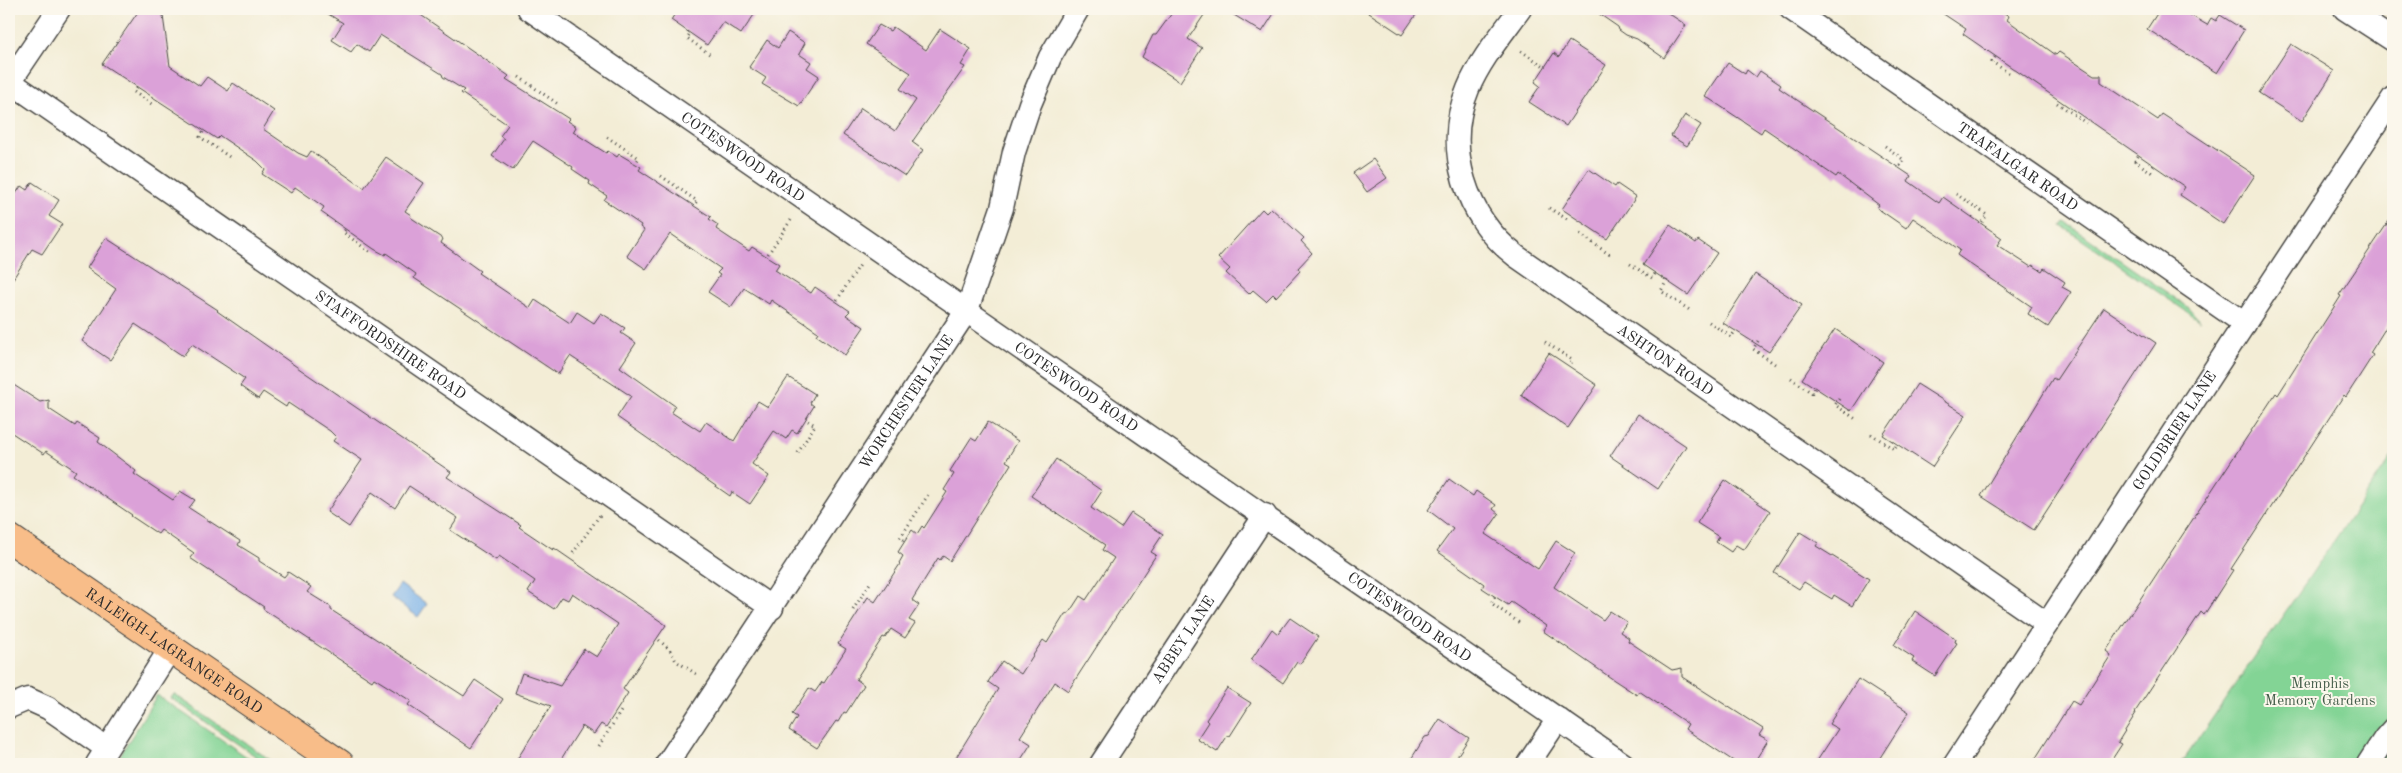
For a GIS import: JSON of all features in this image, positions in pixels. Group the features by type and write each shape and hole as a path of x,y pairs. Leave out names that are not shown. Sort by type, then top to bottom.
{"main road":[{"name":"RALEIGH-LAGRANGE ROAD","path":"9,538 340,764"}],"street":[{"path":"9,82 59,9"},
{"name":"COTESWOOD ROAD","path":"529,9 1265,515 1623,764"},
{"name":"WORCHESTER LANE","path":"667,764 772,608 967,310 1002,208 1014,152 1030,104 1050,57 1078,9"},
{"name":"ASHTON ROAD","path":"1520,9 1472,79 1458,122 1459,160 1467,190 1477,213 1490,232 1516,256 2047,624"},
{"name":"TRAFALGAR ROAD","path":"1791,9 2245,324"},
{"path":"2345,9 2393,40"},
{"name":"STAFFORDSHIRE ROAD","path":"9,82 772,608"},
{"name":"GOLDBRIER LANE","path":"1954,764 2393,98"},
{"name":"ABBEY LANE","path":"1101,764 1265,515"},
{"path":"9,707 28,699 48,708 101,756 170,649"},
{"path":"1528,764 1558,719"},
{"path":"2368,764 2393,729"}],"path":[{"path":"689,35 687,38 712,56"},
{"path":"1521,51 1544,66"},
{"path":"1995,57 1992,62 2012,75"},
{"path":"519,77 558,104"},
{"path":"137,88 134,92 153,105"},
{"path":"2057,103 2086,123"},
{"path":"203,132 200,137 231,158"},
{"path":"607,137 639,158 636,163"},
{"path":"1885,146 1904,160 1899,167"},
{"path":"2138,156 2135,161 2154,174"},
{"path":"661,176 697,201 694,205"},
{"path":"1956,194 1986,215 1982,222"},
{"path":"1549,208 1570,221"},
{"path":"768,254 796,212"},
{"path":"345,230 343,232 371,253"},
{"path":"1580,234 1610,255"},
{"path":"837,300 864,259"},
{"path":"1630,264 1652,278 1657,271"},
{"path":"1668,280 1661,291 1691,311"},
{"path":"1709,322 1731,337 1736,330"},
{"path":"1545,342 1572,360 1569,364"},
{"path":"1758,342 1753,349 1775,364"},
{"path":"1791,378 1812,393 1816,386"},
{"path":"1839,399 1834,405 1856,419"},
{"path":"798,453 815,425 808,421"},
{"path":"1871,434 1894,449 1898,442"},
{"path":"904,540 900,538 928,495"},
{"path":"573,553 602,511"},
{"path":"853,610 870,583"},
{"path":"1495,597 1491,603 1521,624"},
{"path":"658,640 670,650 676,661 699,676"},
{"path":"599,746 621,711"}],"green space":[{"path":"2065,222 2188,307 2200,321 2062,226"},
{"name":"Memphis Memory Gardens","path":"2393,455 2393,764 2181,764"},
{"path":"174,694 276,764 267,764 171,698"},
{"path":"157,695 257,764 115,764"}],"water":[{"path":"400,584 427,604 418,617 391,597"}],"building":[{"path":"140,9 162,9 170,66 200,86 207,77 228,91 233,83 274,111 263,129 298,153 307,157 311,151 364,188 386,157 424,183 405,211 411,215 410,217 443,239 441,243 480,271 478,273 530,308 535,300 570,323 577,312 594,323 601,313 625,328 621,333 636,343 620,367 675,406 671,412 700,431 706,422 734,441 758,401 768,407 788,377 815,394 810,403 814,406 797,433 792,430 786,439 774,431 752,464 769,476 750,504 732,492 730,496 617,417 631,396 570,356 558,374 414,278 416,274 386,253 385,255 374,249 321,212 324,207 295,187 291,193 262,174 265,169 257,161 220,136 217,139 102,64"},
{"path":"320,9 412,9 509,76 506,79 569,119 567,121 576,127 573,132 606,153 608,151 617,157 619,154 641,167 639,170 711,217 709,219 718,225 716,229 749,251 752,247 779,264 775,270 811,293 815,287 850,311 846,315 864,327 845,355 816,335 818,332 771,300 769,304 744,288 731,307 708,292 720,275 717,273 721,269 670,234 646,269 627,256 644,230 640,227 641,225 604,200 607,196 589,184 590,181 572,169 573,167 533,141 513,170 492,156 504,139 500,136 508,125 461,93 464,90 443,77 442,74 380,35 369,52 357,44 351,52 332,40 343,23"},
{"path":"678,9 758,9 741,34 723,22 707,45 671,20"},
{"path":"1175,9 1208,9 1188,39 1202,48 1180,82 1142,57 1153,35 1156,35"},
{"path":"1224,9 1277,9 1262,32"},
{"path":"1363,9 1420,9 1402,35"},
{"path":"1592,9 1662,9 1686,25 1664,58 1637,39 1626,35"},
{"path":"1936,9 1998,9 2009,16 2007,20 2056,55 2059,52 2094,75 2101,75 2101,82 2158,120 2162,114 2255,175 2223,224 2180,195 2185,187 1963,34 1966,29"},
{"path":"2160,9 2180,9 2207,25 2211,18 2216,21 2220,15 2244,30 2217,73 2147,29"},
{"path":"879,25 890,31 893,27 926,50 940,29 971,49 961,65 965,67 912,142 923,150 905,176 843,135 861,108 895,131 916,100 900,89 911,73 866,44"},
{"path":"788,32 805,43 799,54 811,62 807,68 819,76 799,106 762,84 766,78 749,67 767,40 778,48"},
{"path":"1569,41 1606,65 1566,126 1529,102 1540,86 1535,82 1554,53 1559,57"},
{"path":"2291,44 2334,71 2302,121 2259,93"},
{"path":"1728,63 1745,74 1747,70 1756,77 1760,71 1781,85 1779,88 1911,176 1908,181 1939,203 1943,197 2002,238 1997,245 2031,267 2032,265 2042,271 2044,268 2065,282 2062,287 2071,292 2048,327 2028,314 2032,307 1957,255 1960,250 1913,218 1906,228 1877,208 1879,205 1838,174 1836,177 1764,128 1761,133 1705,96"},
{"path":"1685,115 1701,125 1687,146 1671,136"},
{"path":"1373,159 1387,178 1367,192 1353,173"},
{"path":"1589,169 1615,187 1617,184 1636,197 1607,239 1562,209"},
{"path":"32,182 59,200 49,216 62,224 42,254 32,249 9,285 9,204 21,186 27,190"},
{"path":"1271,208 1304,238 1301,241 1312,253 1298,268 1300,271 1276,297 1273,294 1266,301 1253,290 1249,294 1226,273 1230,269 1218,258 1262,209 1266,213"},
{"path":"2393,215 2393,316 2370,353 2373,355 2346,397 2344,395 2231,569 2233,570 2204,615 2201,612 2135,712 2118,742 2122,744 2109,764 2032,764 2072,701 2079,705 2111,655 2106,651 2276,393 2278,395 2341,296 2339,295"},
{"path":"1670,225 1696,243 1698,240 1717,253 1688,295 1643,265"},
{"path":"106,238 218,310 307,374 451,472 447,477 521,525 519,527 553,550 554,548 666,625 623,689 628,693 606,727 601,724 594,734 582,726 558,764 514,764 551,706 515,693 522,673 560,686 584,649 597,657 618,624 572,593 568,600 562,597 554,609 528,592 535,581 499,556 496,560 450,530 458,518 409,486 395,508 372,492 349,527 327,512 362,460 333,441 336,437 330,431 288,403 286,407 263,392 258,399 240,386 245,379 192,344 183,356 135,324 110,360 82,341 116,289 87,268"},
{"path":"1755,274 1802,305 1769,352 1723,323"},
{"path":"2104,308 2156,343 2034,530 1981,496 2053,378 2056,380"},
{"path":"1835,329 1883,362 1851,411 1802,379"},
{"path":"1549,353 1597,385 1568,428 1521,395"},
{"path":"9,382 40,402 49,400 49,409 75,426 77,423 100,438 98,442 136,471 134,474 173,500 180,491 195,500 189,508 240,541 238,545 259,558 259,561 284,577 288,572 311,587 307,592 331,607 331,610 464,696 475,680 503,699 471,748 408,705 411,701 374,678 372,681 190,558 194,553 161,530 158,534 131,516 73,475 76,471 46,451 44,454 9,431"},
{"path":"1917,384 1966,415 1932,467 1883,435"},
{"path":"1638,414 1686,446 1658,489 1610,456"},
{"path":"988,422 1018,441 1006,461 1011,464 950,561 943,556 940,560 938,558 912,600 919,605 909,620 915,623 905,638 891,629 885,638 883,637 856,679 864,685 846,713 844,712 838,722 836,721 817,748 789,730 797,717 792,714 809,688 815,692 822,682 824,683 846,649 838,644 868,597 875,602 900,564 903,556 898,552 912,530 917,534 922,526 924,528 947,492 944,490 954,474 950,471 971,438 976,441"},
{"path":"1056,459 1102,491 1091,508 1121,528 1131,513 1163,534 1151,552 1156,555 1068,691 1055,682 1020,737 1031,744 1018,764 952,764 998,689 988,682 1002,661 1021,674 1043,640 1047,643 1065,614 1069,613 1080,596 1086,600 1114,558 1102,550 1105,545 1031,496"},
{"path":"1449,479 1473,496 1476,491 1496,505 1493,509 1499,514 1485,534 1538,569 1556,541 1575,553 1554,587 1603,620 1610,611 1627,622 1620,632 1629,638 1628,641 1672,670 1682,668 1682,677 1763,729 1759,735 1768,740 1753,764 1738,764 1685,729 1688,724 1639,691 1637,695 1614,680 1543,631 1546,626 1511,602 1508,605 1482,588 1484,584 1437,551 1453,529 1428,510"},
{"path":"1725,480 1770,511 1744,550 1736,545 1731,552 1716,542 1719,537 1697,523"},
{"path":"1800,532 1818,543 1816,546 1869,579 1852,606 1834,595 1832,599 1804,582 1799,589 1774,573"},
{"path":"1915,611 1956,639 1955,642 1957,643 1935,676 1912,661 1914,658 1894,645"},
{"path":"1290,618 1318,637 1300,664 1297,662 1283,683 1251,660 1272,629 1278,634"},
{"path":"1858,679 1909,712 1876,764 1815,764 1838,729 1829,724"},
{"path":"1227,688 1251,703 1230,736 1228,735 1217,752 1197,739 1208,722 1206,720"},
{"path":"1440,719 1469,738 1452,764 1408,764 1425,737 1429,736"}]}
